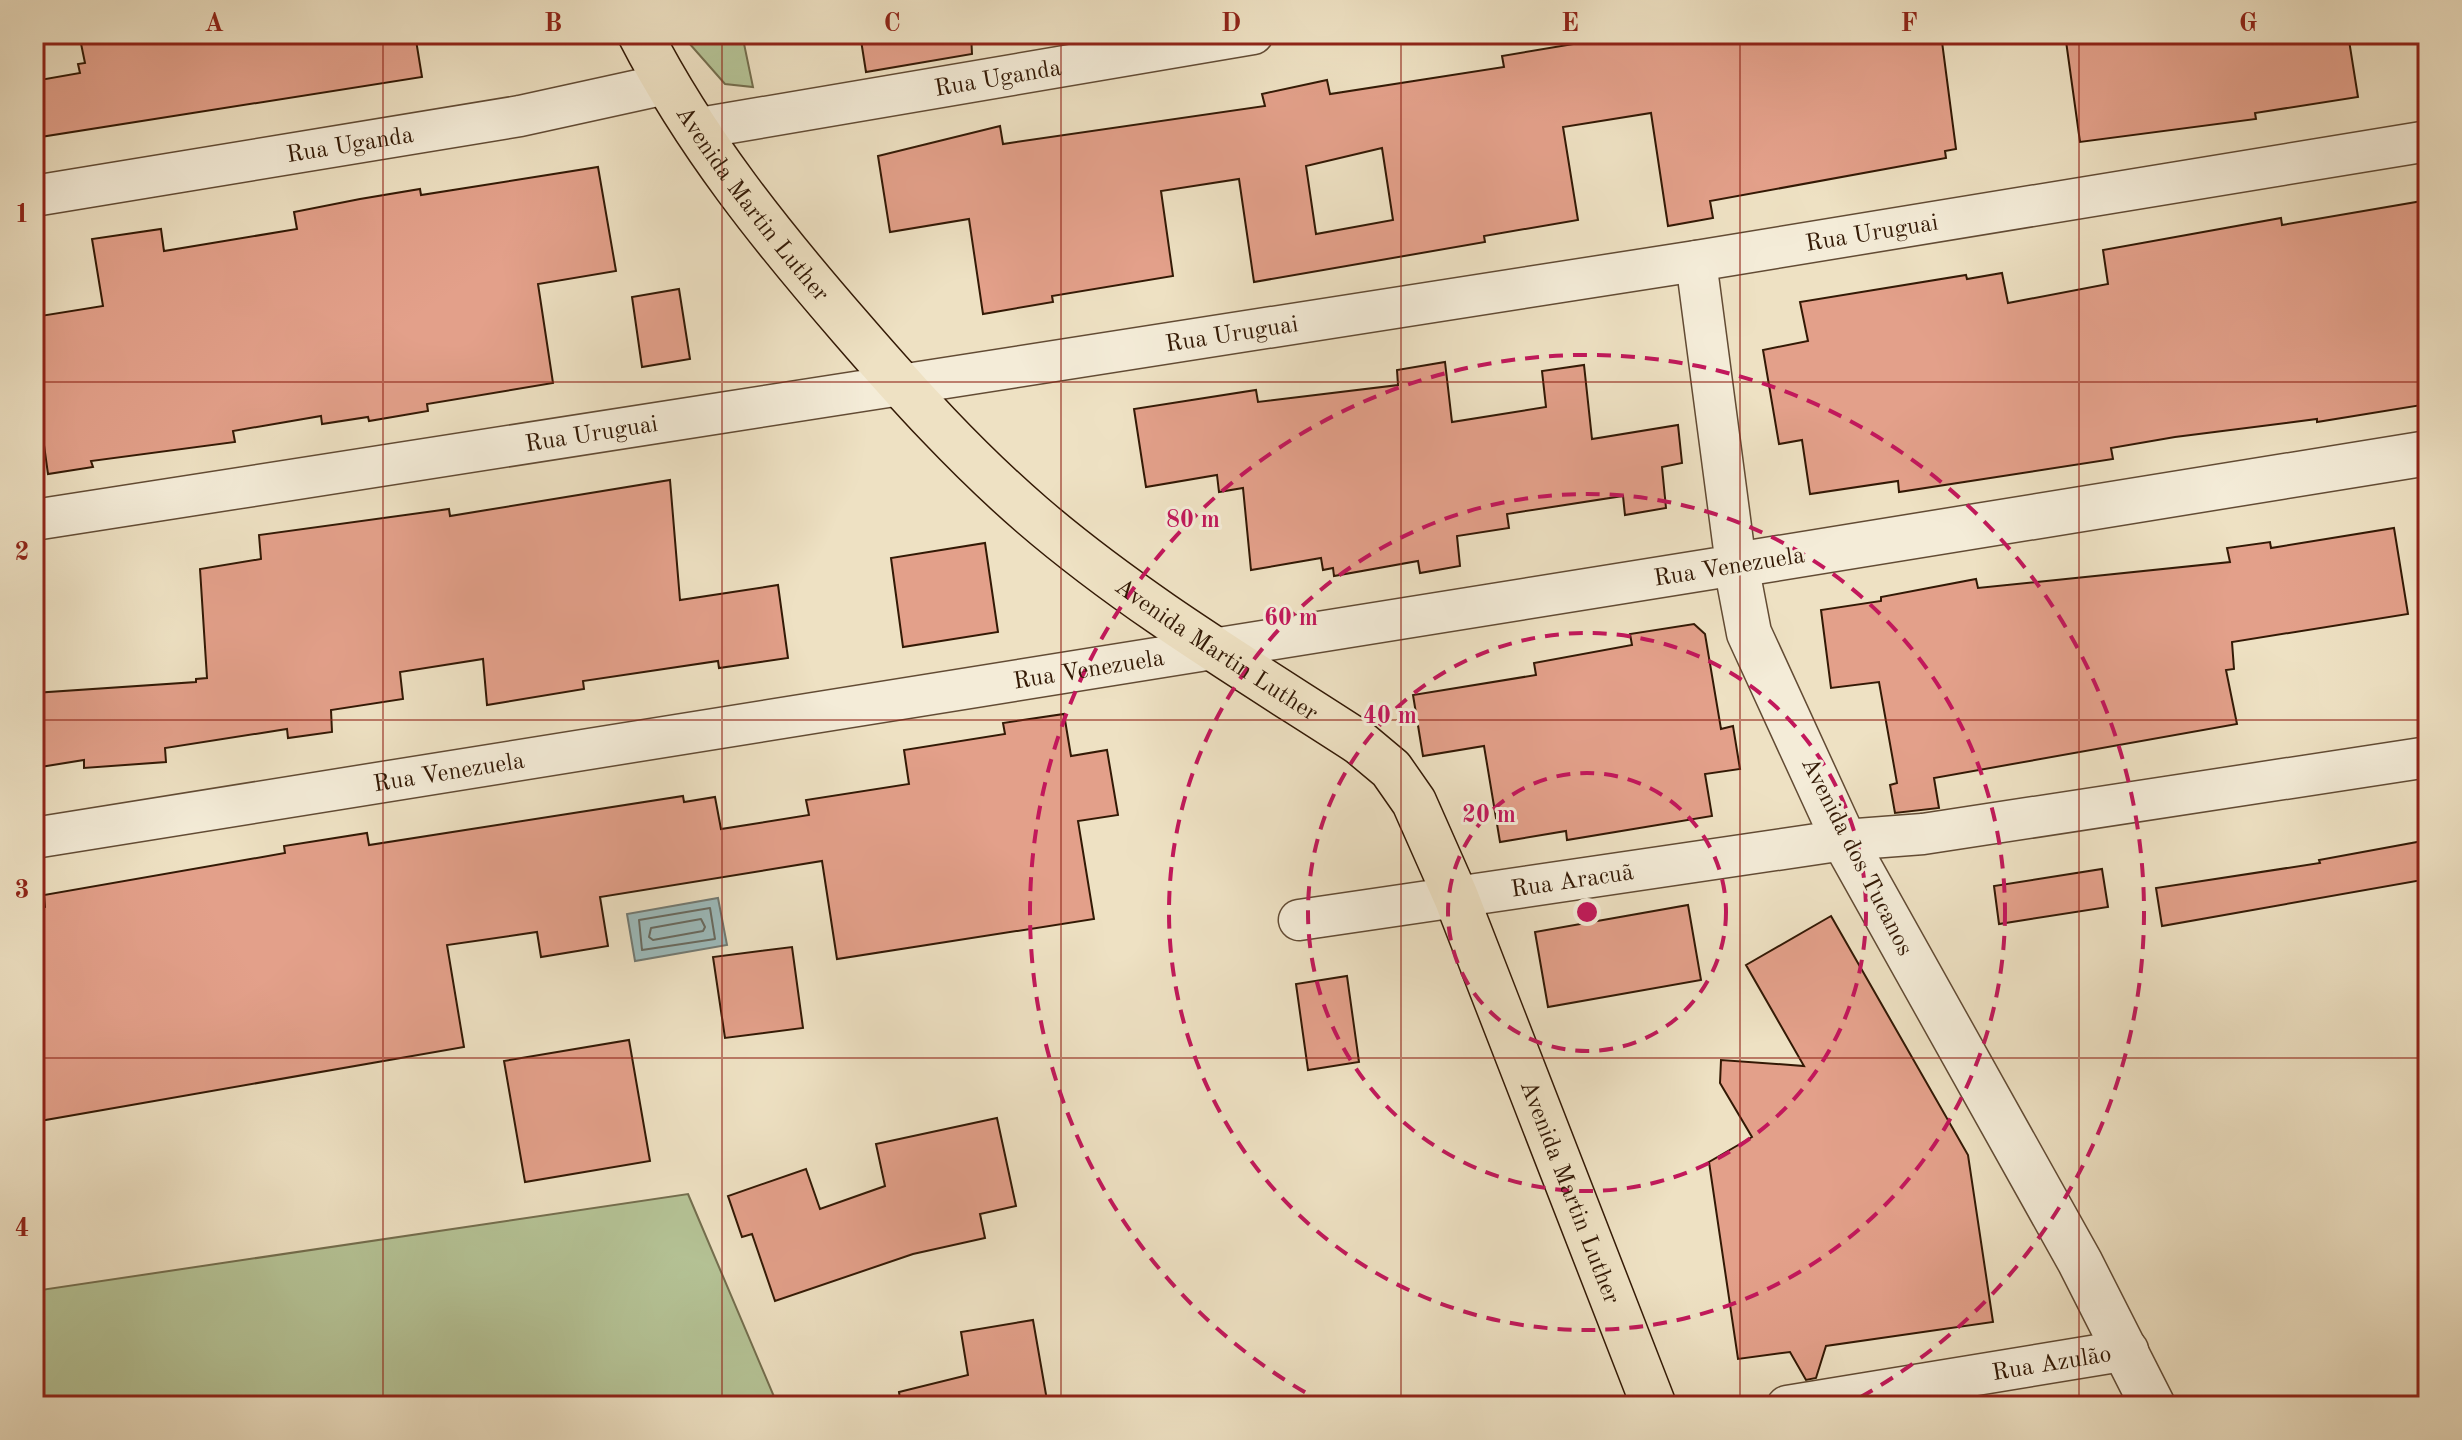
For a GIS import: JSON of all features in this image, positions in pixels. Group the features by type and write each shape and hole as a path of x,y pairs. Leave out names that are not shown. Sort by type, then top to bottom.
{"main road":[{"name":"Avenida Martin Luther","path":"640,34 666,84 736,190 900,385 964,453 1033,516 1126,588 1212,648 1360,743 1391,769 1414,802 1456,897 1654,1406"}],"street":[{"name":"Rua Uganda","path":"694,129 1253,34"},
{"name":"Rua Uganda","path":"34,196 520,116 666,84"},
{"name":"Rua Uruguai","path":"34,520 1696,261 2428,141"},
{"name":"Avenida dos Tucanos","path":"1696,261 1736,565 1749,633 1844,840 2128,1350 2153,1406"},
{"name":"Rua Venezuela","path":"34,838 2428,453"},
{"name":"Rua Aracuã","path":"1299,920 1844,840 1923,834 2428,757"},
{"name":"Rua Azulão","path":"1787,1406 2128,1350"}],"green space":[{"path":"681,34 742,34 753,87 725,84"},
{"path":"688,1194 778,1406 34,1406 34,1291"}],"water":[{"path":"718,898 727,945 635,961 627,914"}],"building":[{"path":"79,34 415,34 422,77 34,138 34,81 80,73 78,64 85,63"},
{"path":"860,34 971,34 972,54 866,72"},
{"path":"1633,34 1941,34 1956,149 1945,151 1946,158 1710,201 1713,218 1668,226 1651,113 1563,127 1578,220 1484,236 1485,242 1254,282 1239,179 1161,191 1173,276 1052,296 1053,302 983,314 969,219 890,232 878,156 1000,126 1003,144 1265,106 1262,94 1327,80 1330,94 1504,67 1502,56","holes":["1382,148 1393,220 1316,234 1306,166"]},
{"path":"2065,34 2283,34 2283,40 2348,34 2358,97 2255,113 2256,119 2080,142"},
{"path":"598,167 616,271 538,284 553,383 427,404 428,411 369,421 368,417 322,424 321,416 233,431 235,442 91,461 93,467 48,474 44,445 34,446 34,317 103,306 92,239 161,229 164,251 297,229 294,212 360,199 420,189 421,195"},
{"path":"2428,200 2428,404 2317,422 2317,419 2175,437 2111,448 2113,459 1899,492 1898,481 1810,494 1802,440 1779,444 1763,350 1808,341 1800,302 1966,275 1967,279 2002,273 2008,303 2108,284 2103,250 2281,218 2282,225"},
{"path":"679,289 690,359 642,367 632,297"},
{"path":"1445,362 1452,422 1546,407 1542,371 1584,365 1592,439 1678,425 1682,463 1662,467 1666,508 1625,515 1623,496 1507,514 1509,528 1457,536 1460,566 1420,573 1418,561 1334,576 1333,568 1323,570 1321,558 1251,570 1243,488 1219,492 1217,475 1146,487 1134,409 1256,390 1258,402 1398,385 1397,370"},
{"path":"670,480 680,600 778,585 788,658 719,668 718,661 583,681 584,689 487,705 483,659 400,672 403,699 331,710 332,732 288,738 287,729 165,748 166,762 84,768 84,760 34,768 34,693 196,682 196,679 207,678 200,569 261,559 259,535 449,509 450,516"},
{"path":"2394,528 2408,614 2232,642 2234,669 2226,670 2237,724 1934,778 1939,808 1895,813 1890,785 1897,783 1879,682 1831,688 1821,610 1881,601 1881,597 1976,579 1978,588 2230,562 2227,548 2270,542 2271,548"},
{"path":"985,543 998,632 903,647 891,558"},
{"path":"1694,624 1705,634 1721,729 1733,726 1740,769 1705,774 1712,816 1567,840 1566,831 1500,842 1484,746 1423,756 1413,695 1536,675 1534,663 1632,645 1630,634"},
{"path":"1064,714 1071,756 1107,750 1118,815 1078,821 1094,919 837,959 822,861 600,897 608,946 541,957 537,932 447,945 464,1047 34,1122 34,909 45,907 44,895 285,853 284,846 367,833 369,845 683,796 684,802 715,797 721,829 809,815 806,800 909,784 904,750 1005,734 1003,723"},
{"path":"2428,840 2428,879 2162,926 2156,888 2320,863 2319,860"},
{"path":"2102,869 2108,907 1999,924 1994,886"},
{"path":"1688,905 1701,980 1548,1007 1535,932"},
{"path":"1831,916 1968,1155 1993,1322 1826,1346 1816,1378 1806,1380 1790,1352 1738,1359 1709,1162 1752,1137 1720,1083 1721,1060 1804,1066 1746,965"},
{"path":"792,947 803,1028 725,1038 713,957"},
{"path":"1347,976 1359,1062 1308,1070 1296,984"},
{"path":"629,1040 650,1161 525,1182 504,1061"},
{"path":"997,1118 1016,1206 980,1214 985,1238 913,1254 775,1301 752,1234 742,1237 728,1196 806,1169 820,1209 885,1186 876,1144"},
{"path":"1033,1320 1048,1406 901,1406 899,1392 968,1375 961,1332"}]}
